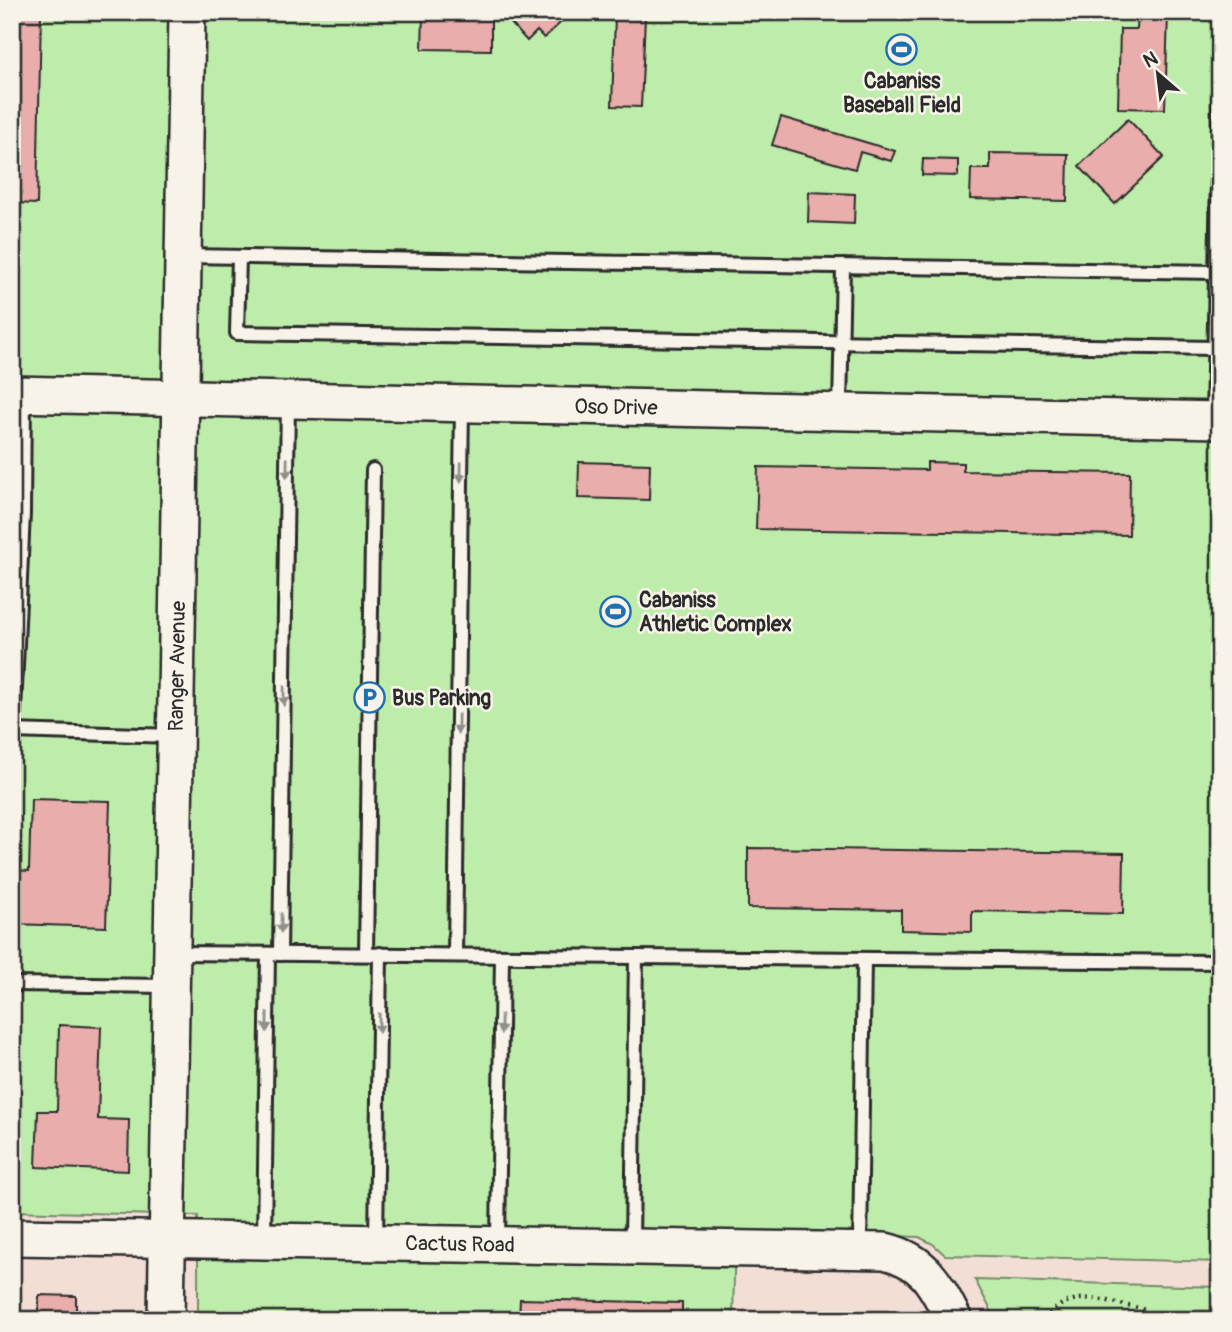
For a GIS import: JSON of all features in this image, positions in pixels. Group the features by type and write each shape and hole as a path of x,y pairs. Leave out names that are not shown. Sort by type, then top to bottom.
{"street":[{"name":"Ranger Avenue","path":"166,1320 187,12"},
{"name":"Oso Drive","path":"18,394 1217,420"},
{"name":"Cactus Road","path":"12,1237 885,1251 906,1258 925,1271 936,1283 954,1320"}],"lane":[{"path":"1217,420 1214,348 1220,85"},
{"path":"183,256 1216,272"},
{"path":"239,257 237,333 1214,348"},
{"path":"840,412 843,266"},
{"path":"18,394 23,513 12,732 176,736"},
{"path":"264,1242 288,400"},
{"path":"454,955 462,404"},
{"path":"366,954 373,470"},
{"path":"12,984 172,969 274,954 1220,961"},
{"path":"376,1243 380,954"},
{"path":"498,1245 502,956"},
{"path":"632,1247 636,957"},
{"path":"860,1250 864,958"}],"path":[{"path":"1045,1320 1060,1305 1075,1298 1089,1297 1125,1306 1137,1306 1148,1311 1156,1320"}],"shaded area":[{"path":"12,1211 199,1216 198,1320 12,1320"},
{"path":"735,1230 919,1237 933,1244 945,1255 1220,1262 1220,1320 733,1320"}],"green space":[{"name":"Cabaniss Athletic Complex","path":"12,12 1220,12 1220,1262 945,1255 933,1244 919,1237 735,1230 733,1320 198,1320 198,1216 12,1211"},
{"path":"975,1280 1220,1287 1220,1320 996,1320"}],"building":[{"path":"12,12 41,12 37,204 12,203"},
{"path":"423,12 491,12 491,50 422,49"},
{"path":"501,12 570,14 544,38 537,31 527,41"},
{"path":"1138,13 1168,14 1165,109 1118,108 1120,29 1137,29"},
{"path":"615,16 645,17 641,107 612,106"},
{"path":"781,117 895,151 891,161 860,152 855,169 772,145"},
{"path":"1128,119 1164,157 1115,204 1079,166"},
{"path":"990,153 1068,154 1067,201 970,199 971,169 990,169"},
{"path":"923,159 958,160 958,176 922,175"},
{"path":"809,192 855,194 854,224 808,222"},
{"path":"579,462 650,464 649,500 578,498"},
{"path":"927,462 963,463 963,471 1130,473 1129,535 756,529 758,467 927,470"},
{"path":"31,799 110,801 106,927 12,924 12,870 29,871"},
{"path":"748,848 1124,853 1123,914 972,911 972,932 901,930 901,910 748,908"},
{"path":"59,1025 101,1027 98,1119 129,1120 128,1171 36,1167 38,1111 57,1111"},
{"path":"39,1295 76,1296 76,1310 98,1311 97,1320 39,1320"},
{"path":"520,1299 682,1303 682,1320 519,1320"}],"place":[{"name":"Cabaniss Baseball Field","path":"902,49"},
{"name":"Cabaniss Athletic Complex","path":"616,612"},
{"name":"Bus Parking","path":"369,698"}]}
